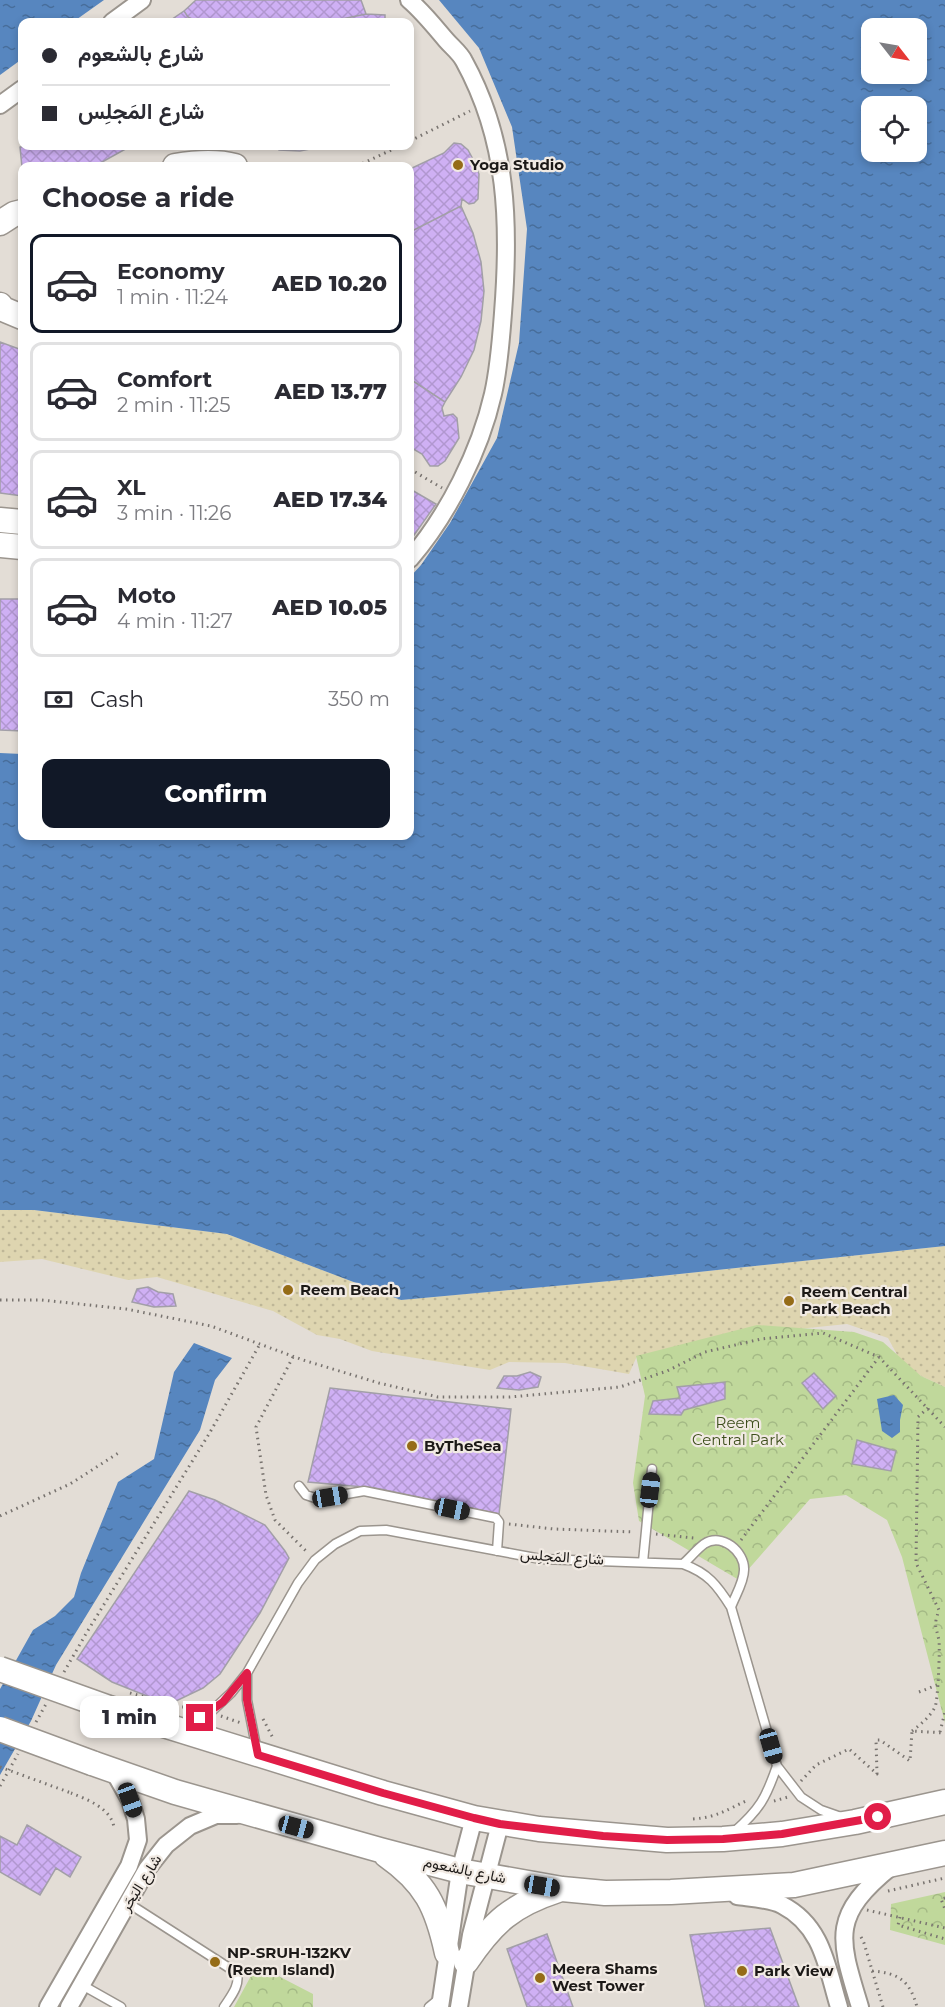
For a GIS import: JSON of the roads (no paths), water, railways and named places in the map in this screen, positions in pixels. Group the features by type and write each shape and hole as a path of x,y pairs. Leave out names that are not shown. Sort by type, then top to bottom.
{"main road":[{"path":"0,223 18,213"},
{"path":"0,305 3,309 18,315"},
{"path":"0,520 18,522"},
{"path":"0,545 18,547"},
{"path":"0,1669 172,1728 266,1748 383,1793 500,1824 625,1838 723,1839 782,1834 855,1822 945,1802"},
{"name":"شارع بالشعوم","path":"0,1729 175,1792 254,1816 460,1871 562,1889 610,1893 870,1884 895,1864 945,1853"},
{"path":"380,1850 406,1869 426,1893 457,1958 506,1915 532,1899 562,1889"}],"street":[{"path":"117,18 141,0"},
{"path":"409,0 463,58 484,103 497,144 505,197 506,269 494,393 481,436 454,494 424,543 414,554"},
{"path":"0,105 18,92"},
{"name":"شارع اليَحَر","path":"48,2007 129,1866 138,1840 136,1820 130,1800 103,1767"},
{"name":"شارع اليَحَر","path":"69,2007 147,1869 166,1845 190,1826 216,1815 254,1816"},
{"path":"459,2007 457,1958 460,1871 474,1818"},
{"path":"436,2004 457,1958 486,1876 500,1824"},
{"path":"860,2007 845,1959 843,1940 846,1919 855,1902 870,1884"},
{"path":"710,1891 781,1905 802,1919 814,1932 821,1948 839,2007"}],"lane":[{"path":"643,1562 652,1469"},
{"path":"299,1486 306,1495 318,1499 364,1491 496,1518 499,1522 497,1551"},
{"name":"شارع المَجلِس","path":"172,1728 186,1724 213,1710 231,1693 247,1673 298,1582 315,1560 334,1544 360,1531 386,1530 541,1559 683,1564 701,1570 717,1586 731,1606 777,1766 801,1797 821,1810 855,1822"},
{"path":"683,1564 706,1543 717,1541 730,1544 740,1553 744,1571 731,1606"},
{"path":"247,1673 247,1700 266,1748"},
{"path":"723,1839 753,1815 768,1792 777,1766"},
{"path":"128,1903 237,1973 237,1986 225,2007"},
{"path":"82,1985 122,2007"}],"water":[{"path":"0,0 104,0 79,18 18,18 18,62 0,75"},
{"path":"439,0 945,0 945,1246 632,1279 401,1300 227,1234 34,1210 0,1210 0,753 18,754 18,840 414,840 414,573 450,523 497,438 519,343 527,229 512,127 479,48"},
{"path":"194,1343 232,1358 215,1380 200,1430 56,1665 31,1721 0,1775 0,1689 33,1630 55,1616 74,1597 81,1573 118,1482 154,1459 174,1372"},
{"path":"894,1395 903,1405 900,1432 892,1438 882,1431 877,1399"}],"place":[{"name":"Yoga Studio","path":"458,165"},
{"name":"Reem Beach","path":"288,1290"},
{"name":"Reem Central Park Beach","path":"789,1301"},
{"name":"ByTheSea","path":"412,1446"},
{"name":"NP-SRUH-132KV (Reem Island)","path":"215,1962"},
{"name":"Park View","path":"742,1971"},
{"name":"Meera Shams West Tower","path":"540,1978"}],"park label":[{"name":"Reem Central Park","path":"738,1432"}]}
